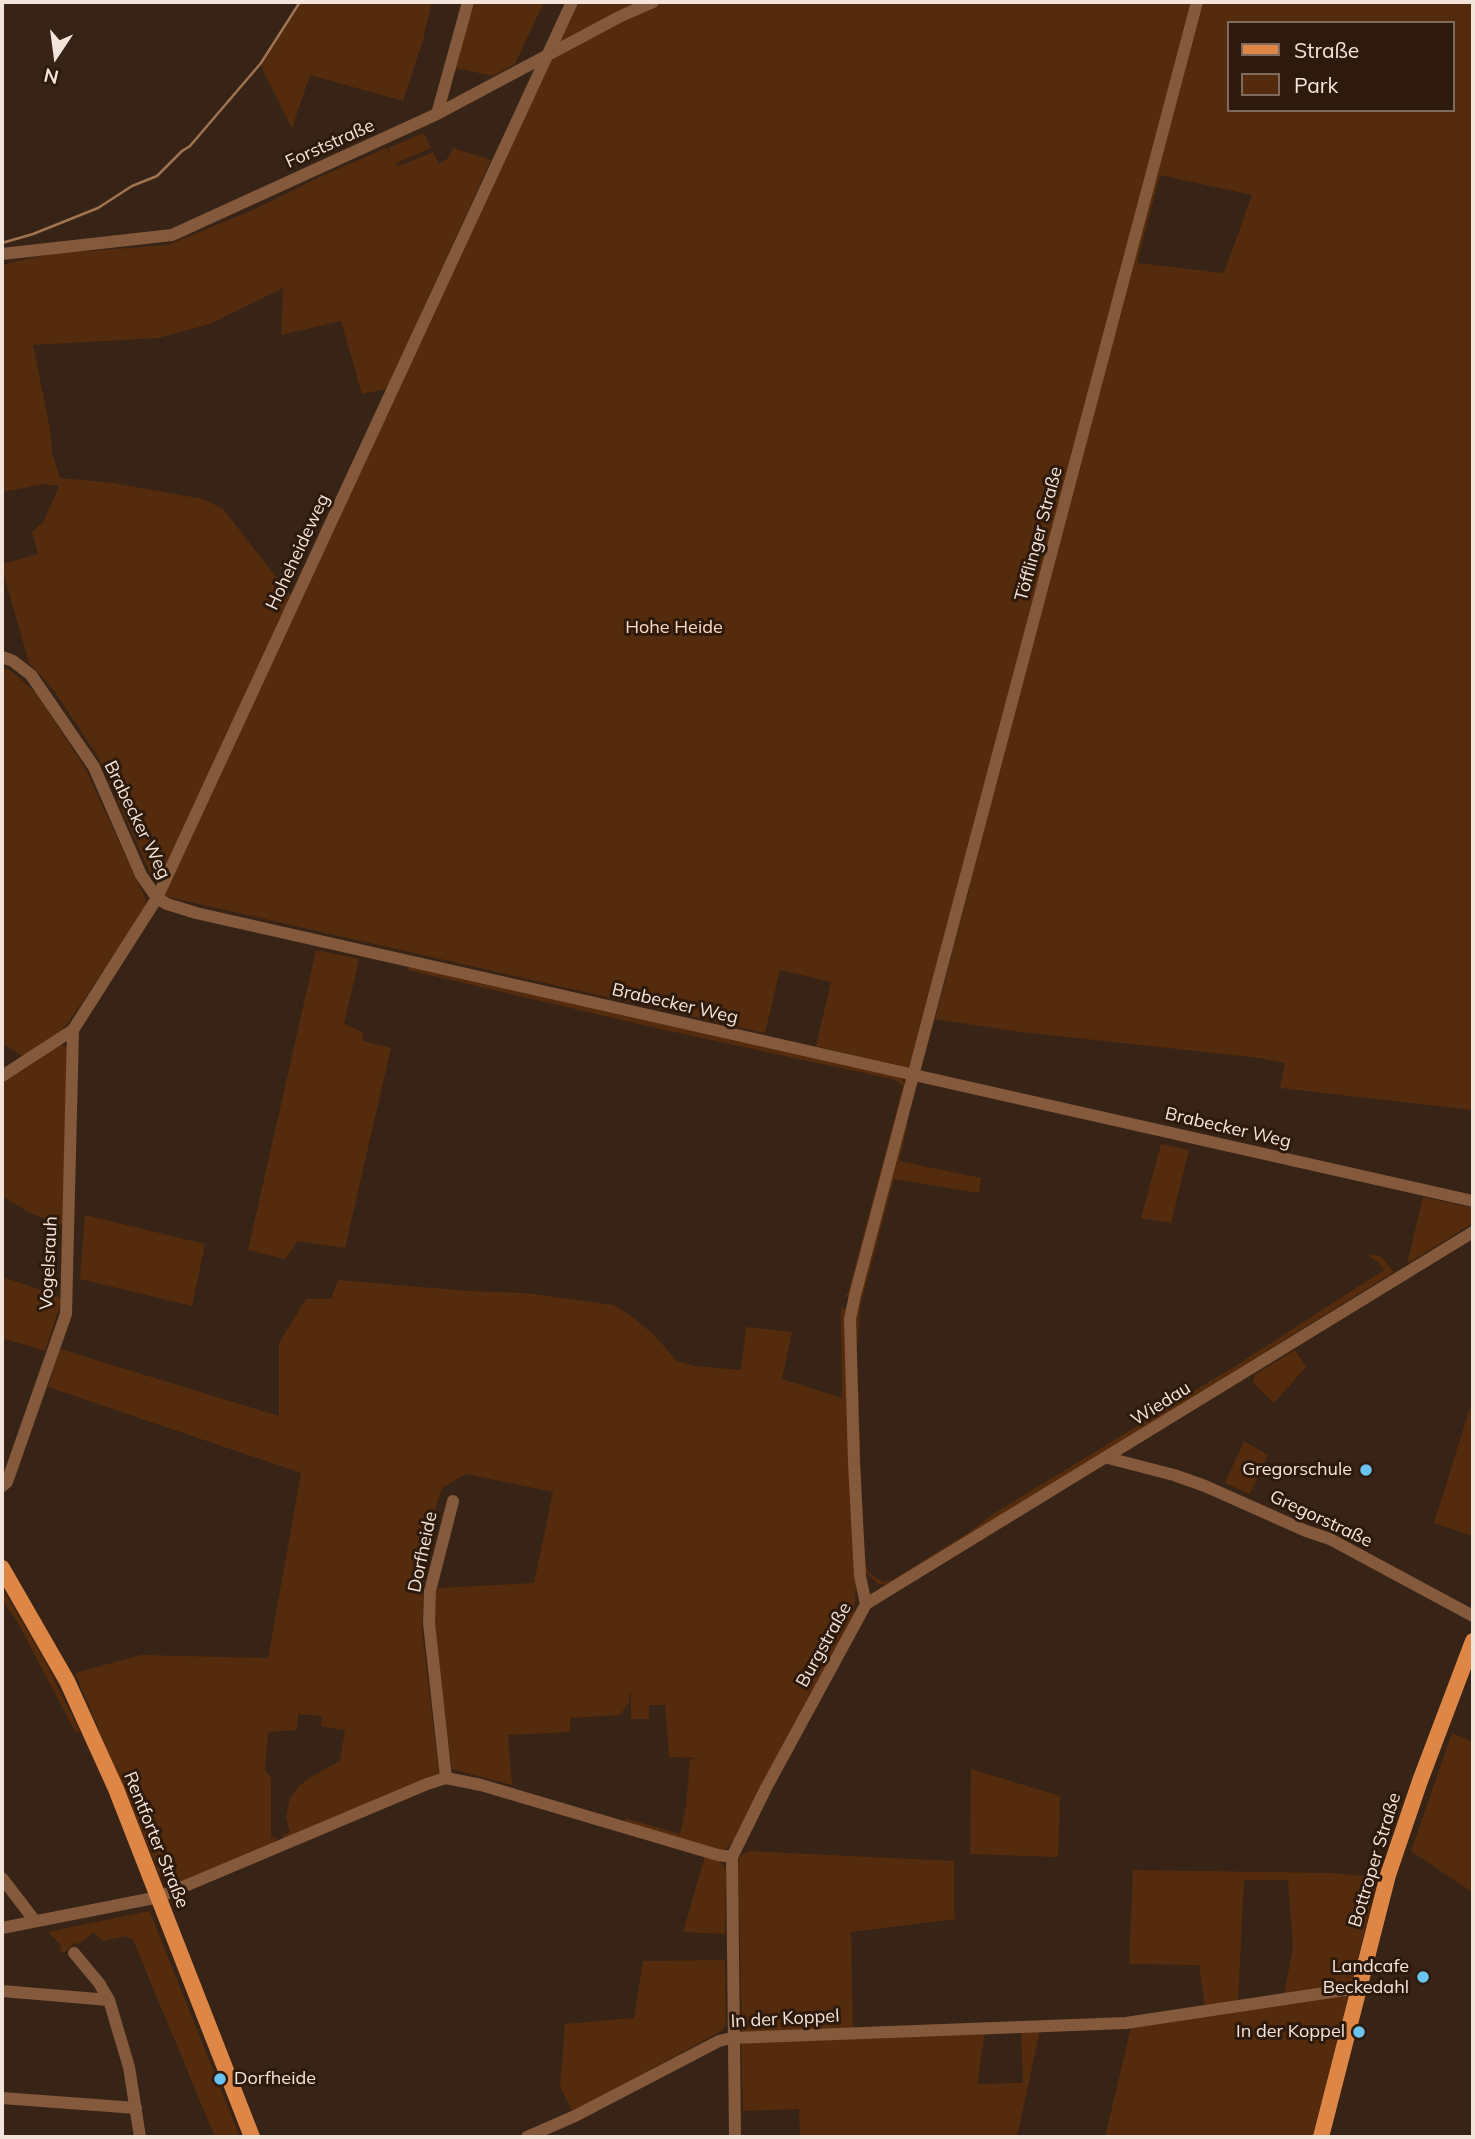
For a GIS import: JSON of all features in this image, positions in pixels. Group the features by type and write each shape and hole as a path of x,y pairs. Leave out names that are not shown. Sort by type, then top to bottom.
{"main road":[{"name":"Rentforter Straße","path":"2,1568 67,1681 116,1789 252,2137"},
{"name":"Bottroper Straße","path":"1321,2137 1388,1875 1473,1641"}],"street":[{"path":"437,114 468,2"},
{"name":"Hoheheideweg","path":"2,1076 73,1030 157,898 572,2"},
{"name":"Forststraße","path":"2,254 172,235 437,114 546,55 653,2"},
{"name":"Töfflinger Straße","path":"914,1076 1197,2"},
{"name":"Brabecker Weg","path":"2,657 13,661 31,675 94,767 141,875 157,898 167,904 196,913 1473,1201"},
{"name":"Vogelsrauh","path":"2,1486 7,1482 66,1314 73,1030"},
{"name":"Burgstraße","path":"735,2137 732,1857 866,1604 860,1576 857,1528 850,1319 914,1076"},
{"name":"Wiedau","path":"866,1604 1473,1232"},
{"name":"Gregorstraße","path":"1108,1458 1195,1482 1330,1539 1473,1616"},
{"name":"Dorfheide","path":"446,1778 429,1623 430,1591 453,1501"},
{"path":"2,1927 159,1898 446,1778 481,1785 732,1857"},
{"path":"2,1878 35,1921"},
{"path":"74,1953 99,1983 109,2000 122,2038 140,2137"},
{"name":"In der Koppel","path":"527,2137 575,2116 719,2040 1126,2023 1358,1987"},
{"path":"2,1991 109,2000"},
{"path":"2,2098 136,2108"}],"green space":[{"path":"302,2 432,2 403,101 310,75 292,128 261,66"},
{"path":"472,2 544,2 515,64 493,76 456,68"},
{"name":"Hohe Heide","path":"572,2 1473,2 1473,1110 1280,1088 1285,1063 1259,1058 1013,1031 935,1019 970,886 961,883 908,1068 816,1046 831,982 780,970 765,1033 164,896","holes":["1160,175 1252,195 1224,273 1137,263"]},
{"path":"424,133 431,148 396,163 397,167 433,152 439,164 448,158 453,148 491,160 424,307 391,388 362,394 341,321 281,335 283,288 210,324 158,338 33,345 50,429 52,453 60,478 114,483 203,499 223,509 292,597 158,881 153,879 97,755 53,689 29,663 2,568 2,564 38,554 32,532 44,521 59,486 44,484 2,492 2,265 49,254 168,245 253,210 386,148 390,153 388,148"},
{"path":"2,667 11,671 36,693 85,768 146,900 144,910 68,1023 31,1054 22,1056 2,1043"},
{"path":"316,950 359,959 344,1024 361,1031 363,1041 391,1048 345,1248 298,1241 285,1259 248,1250"},
{"path":"409,965 901,1077 906,1086 850,1295 844,1297 848,1293 903,1086 896,1080 408,970"},
{"path":"61,1045 68,1048 65,1226 32,1214 2,1196 2,1081"},
{"path":"905,1123 908,1124 899,1161 981,1178 979,1193 894,1179 860,1307 857,1350 863,1533 866,1567 870,1574 883,1582 892,1580 971,1531 993,1514 1232,1368 1384,1270 1378,1262 1365,1254 1380,1256 1394,1272 889,1585 878,1584 864,1570 854,1322"},
{"path":"1161,1144 1189,1150 1171,1223 1141,1218"},
{"path":"1423,1197 1473,1208 1473,1223 1407,1264"},
{"path":"85,1215 205,1244 192,1306 80,1279"},
{"path":"2,1277 62,1299 45,1351 2,1338"},
{"path":"338,1280 525,1293 614,1305 654,1335 677,1361 694,1366 741,1370 746,1327 792,1332 782,1379 842,1398 841,1308 847,1310 856,1586 854,1613 734,1841 727,1848 722,1850 626,1823 625,1818 680,1834 686,1807 690,1759 701,1758 669,1757 665,1705 649,1705 649,1719 631,1719 631,1694 620,1715 570,1718 570,1732 508,1735 512,1785 452,1769 434,1633 436,1593 438,1588 534,1583 553,1492 466,1474 442,1488 432,1519 424,1582 422,1630 439,1774 284,1838 281,1836 290,1832 286,1817 290,1798 309,1778 340,1761 345,1730 321,1726 322,1716 298,1714 297,1730 268,1732 265,1771 271,1777 271,1838 277,1837 275,1842 174,1885 161,1877 75,1673 141,1655 268,1658 301,1473 48,1387 60,1349 279,1416 279,1343 306,1299 331,1299"},
{"path":"1295,1350 1306,1367 1274,1403 1254,1384 1254,1375"},
{"path":"1473,1398 1473,1536 1434,1523"},
{"path":"1244,1441 1268,1455 1250,1494 1225,1483"},
{"path":"2,1588 43,1657 80,1732 76,1733 17,1621 2,1599"},
{"path":"1452,1733 1473,1742 1473,1893 1411,1851"},
{"path":"971,1769 1060,1796 1058,1857 970,1854"},
{"path":"748,1851 954,1861 956,1919 851,1932 853,2030 742,2032 738,1865 739,1857"},
{"path":"705,1856 719,1860 726,1870 725,1934 683,1932"},
{"path":"1133,1870 1331,1873 1375,1877 1377,1881 1352,1981 1284,1994 1293,1948 1288,1880 1244,1880 1238,2002 1205,2007 1199,1965 1129,1964"},
{"path":"150,1912 240,2137 215,2137 133,1940 126,1936 102,1941 94,1932 78,1945 75,1942 64,1953 60,1950 61,1945 48,1932"},
{"path":"725,1960 726,2023 723,2030 573,2112 560,2087 565,2024 634,2018 643,1961"},
{"path":"1346,1995 1349,1998 1314,2137 1105,2137 1131,2027"},
{"path":"1040,2030 1017,2137 800,2137 799,2109 743,2111 741,2042 985,2032 977,2084 1023,2083 1021,2031"}],"waterway":[{"path":"2,243 33,234 98,208 132,186 157,176 190,146 261,63 300,2"}],"place":[{"name":"Gregorschule","path":"1366,1470"},
{"name":"Landcafe Beckedahl","path":"1423,1977"},
{"name":"In der Koppel","path":"1359,2032"},
{"name":"Dorfheide","path":"220,2079"}]}
